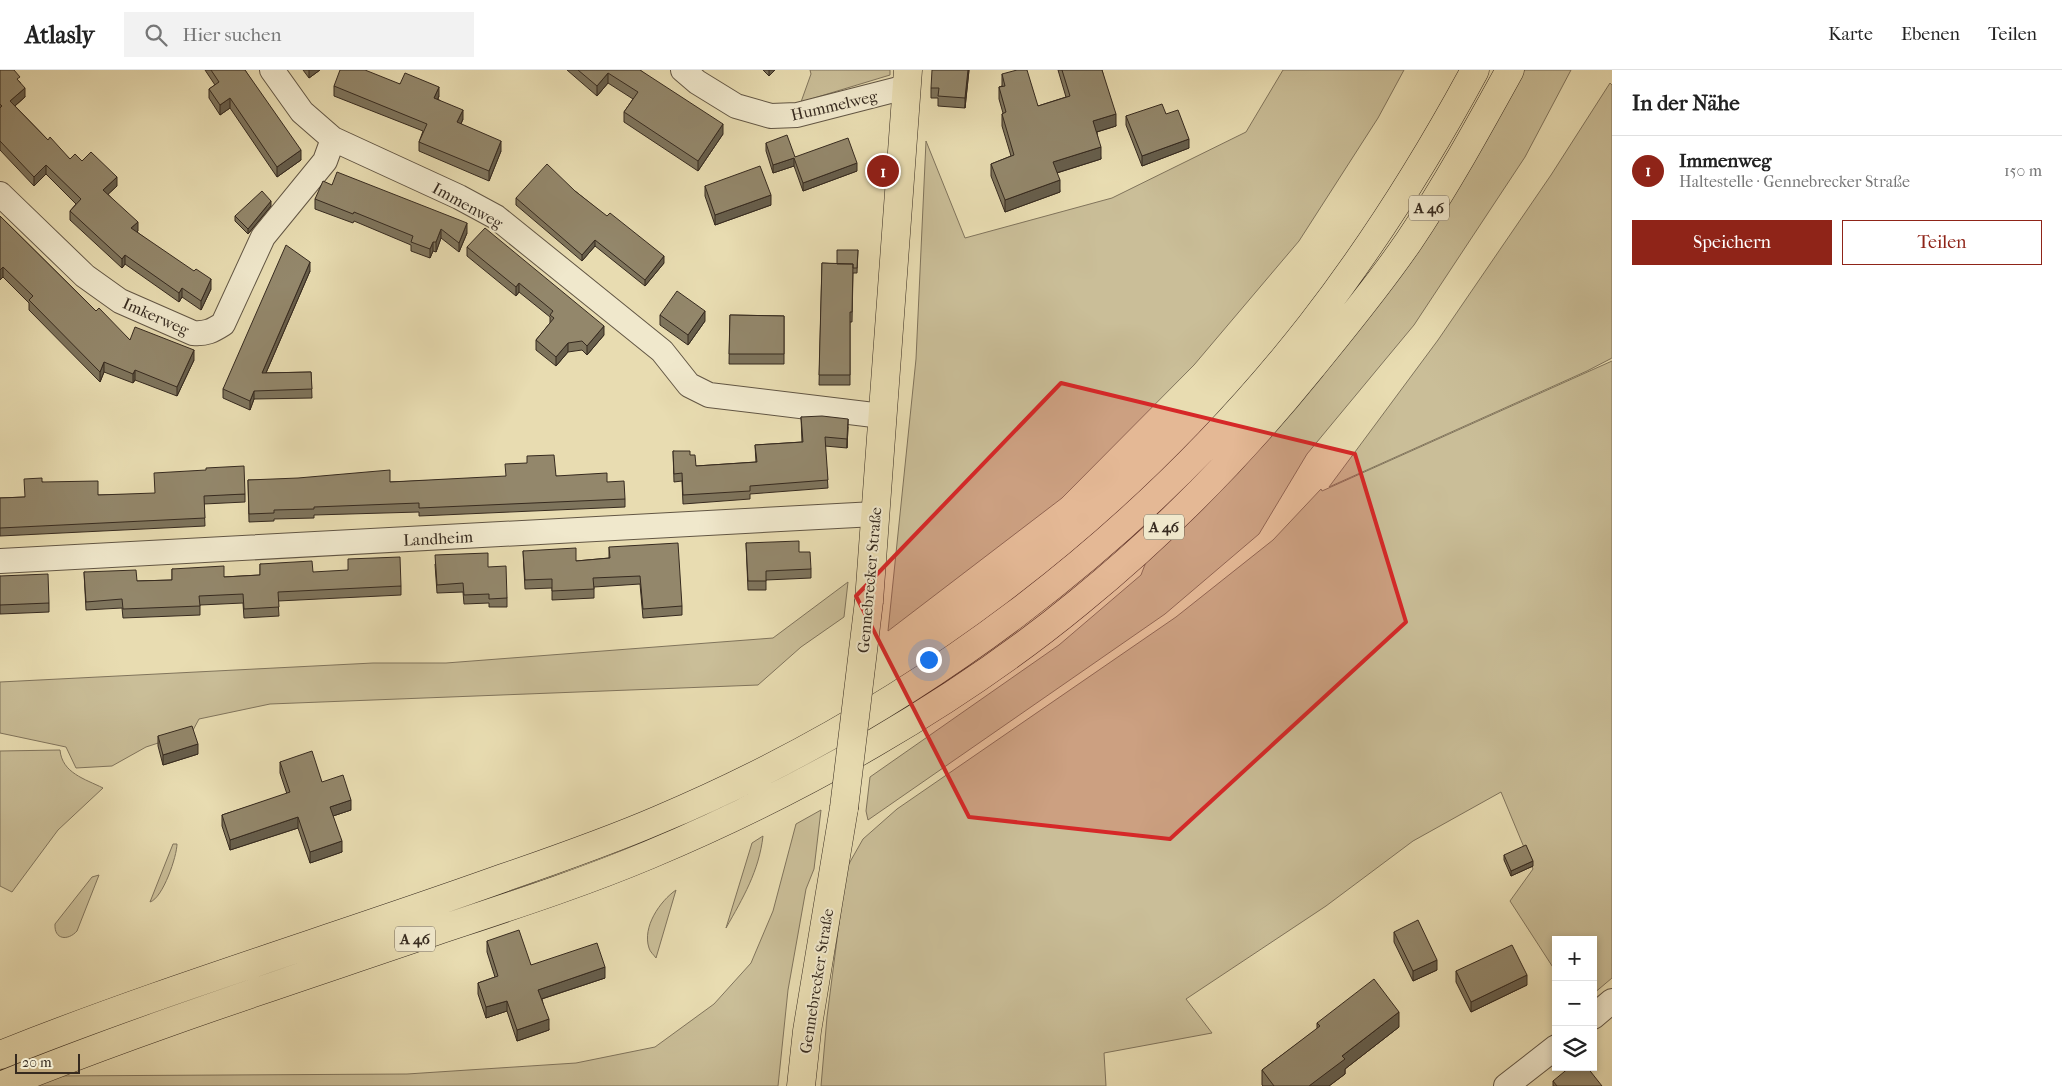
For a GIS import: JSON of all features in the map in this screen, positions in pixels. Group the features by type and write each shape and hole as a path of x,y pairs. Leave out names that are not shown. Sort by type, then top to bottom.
{"main road":[{"name":"A 46","path":"0,1055 118,1010 410,912 660,820 819,743 922,680 1049,589 1109,538 1176,475 1262,384 1310,326 1355,265 1435,142 1475,70"},
{"name":"A 46","path":"0,1086 113,1042 554,891 649,855 749,809 821,772 931,710 1023,646 1118,570 1188,505 1280,406 1362,306 1407,244 1510,70"},
{"name":"Gennebrecker Straße","path":"801,1086 806,1031 844,808 869,600 907,79"}],"street":[{"name":"Immenweg","path":"272,70 302,112 333,139 459,197 496,217 662,351 689,385 709,395 882,416"},
{"name":"Hummelweg","path":"683,70 697,82 736,106 771,116 797,115 907,79"},
{"name":"Imkerweg","path":"0,194 86,276 120,301 193,332 203,334 212,331 222,324 263,237 325,161 333,139"},
{"name":"Landheim","path":"0,561 875,514"},
{"path":"1597,1014 1612,1001"},
{"path":"1506,1086 1552,1051"}],"highlighted area":[{"path":"1061,383 1355,454 1406,622 1170,839 969,817 856,596"}],"shaded area":[{"path":"810,70 890,70 890,75 801,102 811,74"},
{"path":"1283,70 1404,70 1378,118 1299,241 1194,365 1062,498 888,631 916,359 926,141 965,238 1112,198 1246,132"},
{"path":"1517,70 1571,70 1525,157 1414,325 1307,454 1259,534 1165,614 868,820 866,811 870,777 1059,645 1141,575 1149,554 1260,444"},
{"path":"1610,83 1612,85 1612,358 1329,487 1438,340 1551,175"},
{"path":"1612,361 1612,978 1597,991 1597,936 1552,936 1552,966 1510,901 1533,869 1501,792 1413,841 1326,906 1186,999 1212,1033 1104,1053 1106,1086 821,1086 827,1017 846,869 863,839 897,809 1176,617 1273,540 1321,489 1322,491"},
{"path":"848,582 844,617 801,647 758,685 270,704 199,719 192,732 146,747 112,766 76,768 66,747 0,733 0,682 373,663 446,663 773,638"},
{"path":"60,750 65,764 70,770 103,788 58,830 12,892 0,886 0,751"},
{"path":"821,810 814,869 806,889 788,990 778,1086 23,1086 49,1076 407,1074 576,1063 655,1047 714,1004 751,963 773,911 796,824"},
{"path":"763,836 754,873 726,928 752,843"},
{"path":"173,844 177,844 172,867 160,893 150,902"},
{"path":"99,875 77,931 70,936 59,936 55,929 55,924 92,877"},
{"path":"676,890 656,958 647,940 650,923 664,901"}],"building":[{"path":"0,70 14,70 20,77 17,79 25,88 10,101 48,140 50,137 70,159 75,154 82,161 91,152 117,177 103,190 138,222 131,228 194,271 196,269 211,279 201,301 182,288 179,293 125,255 122,259 70,211 81,199 46,165 34,177 0,141 0,108 2,106 0,104"},
{"path":"211,70 245,70 301,150 277,167 230,98 220,105 209,89 219,82"},
{"path":"340,70 365,70 400,84 405,73 439,87 434,98 463,110 457,122 501,141 489,171 419,142 427,124 334,86"},
{"path":"578,70 640,70 723,124 698,161 624,112 638,92 608,73 597,86"},
{"path":"932,70 968,70 965,98 938,96 939,88 931,88"},
{"path":"1017,70 1027,70 1038,106 1070,96 1062,70 1102,70 1116,114 1093,121 1101,147 1053,162 1060,180 1005,200 991,164 1014,155 1002,114 1006,112 999,87 1005,86 1002,74"},
{"path":"1162,104 1166,114 1178,110 1189,139 1142,156 1126,116"},
{"path":"787,135 795,157 848,138 857,163 803,183 794,158 773,165 766,143"},
{"path":"547,164 575,191 607,216 610,213 664,256 645,280 595,240 582,255 516,198"},
{"path":"760,166 771,195 715,215 705,186"},
{"path":"337,172 467,223 459,243 441,229 436,242 433,242 430,249 411,242 413,236 354,212 353,214 315,199 323,181 332,185"},
{"path":"262,191 271,201 248,229 235,216"},
{"path":"0,216 96,311 99,308 130,340 135,327 194,350 177,387 135,370 133,374 104,362 100,372 29,300 33,296 3,267 0,270"},
{"path":"485,228 604,326 587,346 582,341 568,343 556,357 536,340 554,318 550,315 553,311 519,283 516,287 467,247"},
{"path":"286,245 310,262 262,373 311,372 312,389 254,391 250,401 223,389"},
{"path":"837,250 858,250 857,268 853,268 853,264 837,264"},
{"path":"822,263 853,264 852,312 850,312 850,375 819,375"},
{"path":"677,291 705,311 688,335 660,315"},
{"path":"730,315 784,316 784,354 729,354"},
{"path":"822,416 848,419 847,439 825,437 828,480 750,486 750,491 683,495 682,473 674,474 673,451 690,451 690,455 695,455 696,466 757,462 755,445 803,442 801,417"},
{"path":"554,455 556,476 607,473 607,482 624,481 625,499 419,508 419,503 314,507 314,509 274,510 274,513 249,514 248,480 298,478 390,470 390,482 506,476 505,464 527,463 527,456"},
{"path":"244,466 245,494 204,496 205,518 0,528 0,498 25,497 24,479 42,478 42,482 98,481 98,495 155,493 154,473"},
{"path":"799,541 799,552 810,552 811,569 766,571 766,581 748,581 746,543"},
{"path":"678,543 682,606 643,609 640,576 593,578 594,589 552,591 552,579 525,580 523,551 576,548 576,561 610,558 609,547"},
{"path":"488,553 488,567 506,566 507,598 489,599 489,594 464,595 463,583 437,585 435,555"},
{"path":"400,557 401,586 278,592 279,607 244,609 243,594 199,596 200,606 123,609 122,599 86,602 84,572 136,570 137,581 172,580 172,569 224,566 224,577 260,575 260,564 312,561 313,572 348,570 348,559"},
{"path":"48,574 49,603 0,605 0,576"},
{"path":"192,726 198,744 163,755 158,736"},
{"path":"312,751 322,782 343,775 351,800 330,807 342,841 310,852 298,817 230,840 222,815 290,792 280,762"},
{"path":"1526,845 1533,861 1511,871 1504,855"},
{"path":"1418,920 1437,960 1413,971 1394,932"},
{"path":"519,930 531,965 597,943 605,967 538,990 549,1019 517,1030 507,1001 486,1007 478,983 498,976 487,941"},
{"path":"1512,945 1527,975 1471,1002 1456,971"},
{"path":"1374,979 1399,1012 1342,1056 1345,1059 1309,1086 1274,1086 1262,1070 1320,1026 1317,1023"},
{"path":"1565,1071 1590,1071 1602,1086 1557,1086 1553,1081"}],"place":[{"name":"Immenweg","path":"883,171"}]}
